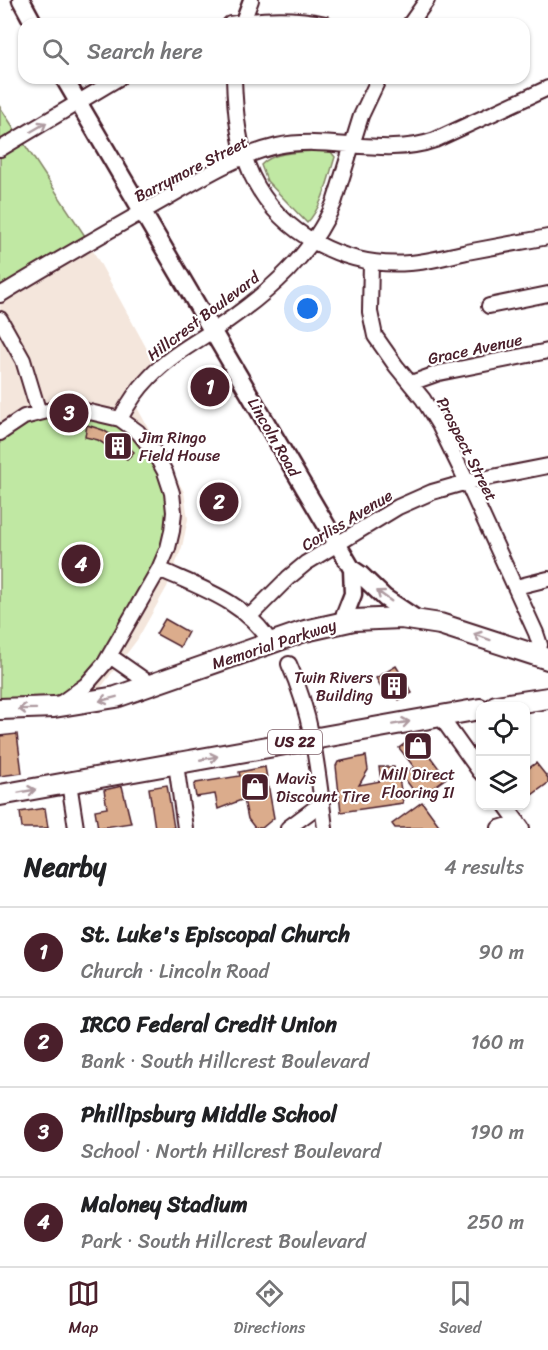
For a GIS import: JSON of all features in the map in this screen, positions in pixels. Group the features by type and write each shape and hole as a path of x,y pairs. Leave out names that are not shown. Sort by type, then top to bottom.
{"highway":[{"name":"Memorial Parkway","path":"0,709 54,708 101,701 153,686 311,629 342,622 378,618 419,620 465,630 543,657"},
{"path":"522,702 548,698"},
{"name":"US 22","path":"0,795 476,710"}],"main road":[{"path":"21,0 31,18"},
{"name":"Lincoln Road","path":"67,84 352,569 385,598 419,620"},
{"path":"342,622 353,594 352,569"}],"street":[{"path":"241,18 251,0"},
{"path":"414,18 427,0"},
{"path":"0,149 109,84"},
{"path":"235,84 239,132 252,175 272,207 296,231 312,241 345,256 371,262 411,263 548,237"},
{"name":"Hillcrest Boulevard","path":"120,419 150,376 178,353 267,290 302,255 328,217 361,116 376,84"},
{"name":"Barrymore Street","path":"0,295 219,169 270,148 299,143 378,147 426,143 548,88"},
{"name":"Prospect Street","path":"371,262 372,328 383,348 411,383 439,425 516,587 539,639 543,657"},
{"path":"489,306 548,294"},
{"path":"0,319 22,360 39,413"},
{"name":"Grace Avenue","path":"411,383 439,373 548,351"},
{"path":"0,433 24,417 55,409 75,409 120,419 132,426 147,442 160,462 169,484 173,503 174,522 168,548 159,569 110,656 93,678 54,708"},
{"name":"Corliss Avenue","path":"250,616 297,570 398,507 432,492 467,482 548,466"},
{"path":"159,569 219,595 250,616 271,643"},
{"path":"516,587 548,579"},
{"path":"110,656 153,686"},
{"path":"289,664 304,702 313,739 325,828"},
{"path":"440,716 476,766"},
{"path":"176,764 185,828"},
{"path":"69,783 76,828"},
{"path":"288,828 322,803"},
{"path":"499,828 520,825 509,810"}],"shaded area":[{"path":"0,107 85,236 153,360 136,385 135,404 184,492 188,519 182,547 167,587 137,640 99,690 0,702"}],"green space":[{"path":"0,107 85,236 0,286"},
{"path":"316,151 331,152 335,157 321,200 307,223 267,181 261,165 279,155"},
{"path":"39,413 120,419 165,472 171,539 110,656 71,696 0,709 0,433"}],"building":[{"name":"Jim Ringo Field House","path":"87,425 103,430 134,452 127,459 98,440 85,437"},
{"path":"165,619 188,632 180,647 156,634"},
{"name":"Twin Rivers Building","path":"396,666 412,693 399,700 396,695 388,699 376,678"},
{"path":"17,734 22,773 0,776 0,736"},
{"path":"415,736 446,778 419,798 402,775 414,767 399,748"},
{"path":"366,756 368,770 359,785 381,781 379,767 394,767 396,780 399,778 403,803 341,812 336,766 338,762"},
{"path":"536,763 548,778 548,783 530,796 530,767"},
{"path":"265,767 274,818 262,828 255,828 248,819 244,799 218,809 215,794 196,797 194,786 196,783 240,776 239,772"},
{"path":"167,785 174,828 155,828 149,788"},
{"path":"122,786 131,823 98,828 95,810 107,808 104,790"},
{"path":"422,802 441,828 395,828 392,824"},
{"path":"45,808 48,828 22,828 20,812"}],"place":[{"name":"St. Luke's Episcopal Church","path":"210,387"},
{"name":"Phillipsburg Middle School","path":"69,413"},
{"name":"Jim Ringo Field House","path":"118,446"},
{"name":"IRCO Federal Credit Union","path":"219,502"},
{"name":"Maloney Stadium","path":"81,564"},
{"name":"Twin Rivers Building","path":"394,686"},
{"name":"Mill Direct Flooring II","path":"418,746"},
{"name":"Mavis Discount Tire","path":"255,787"}]}
